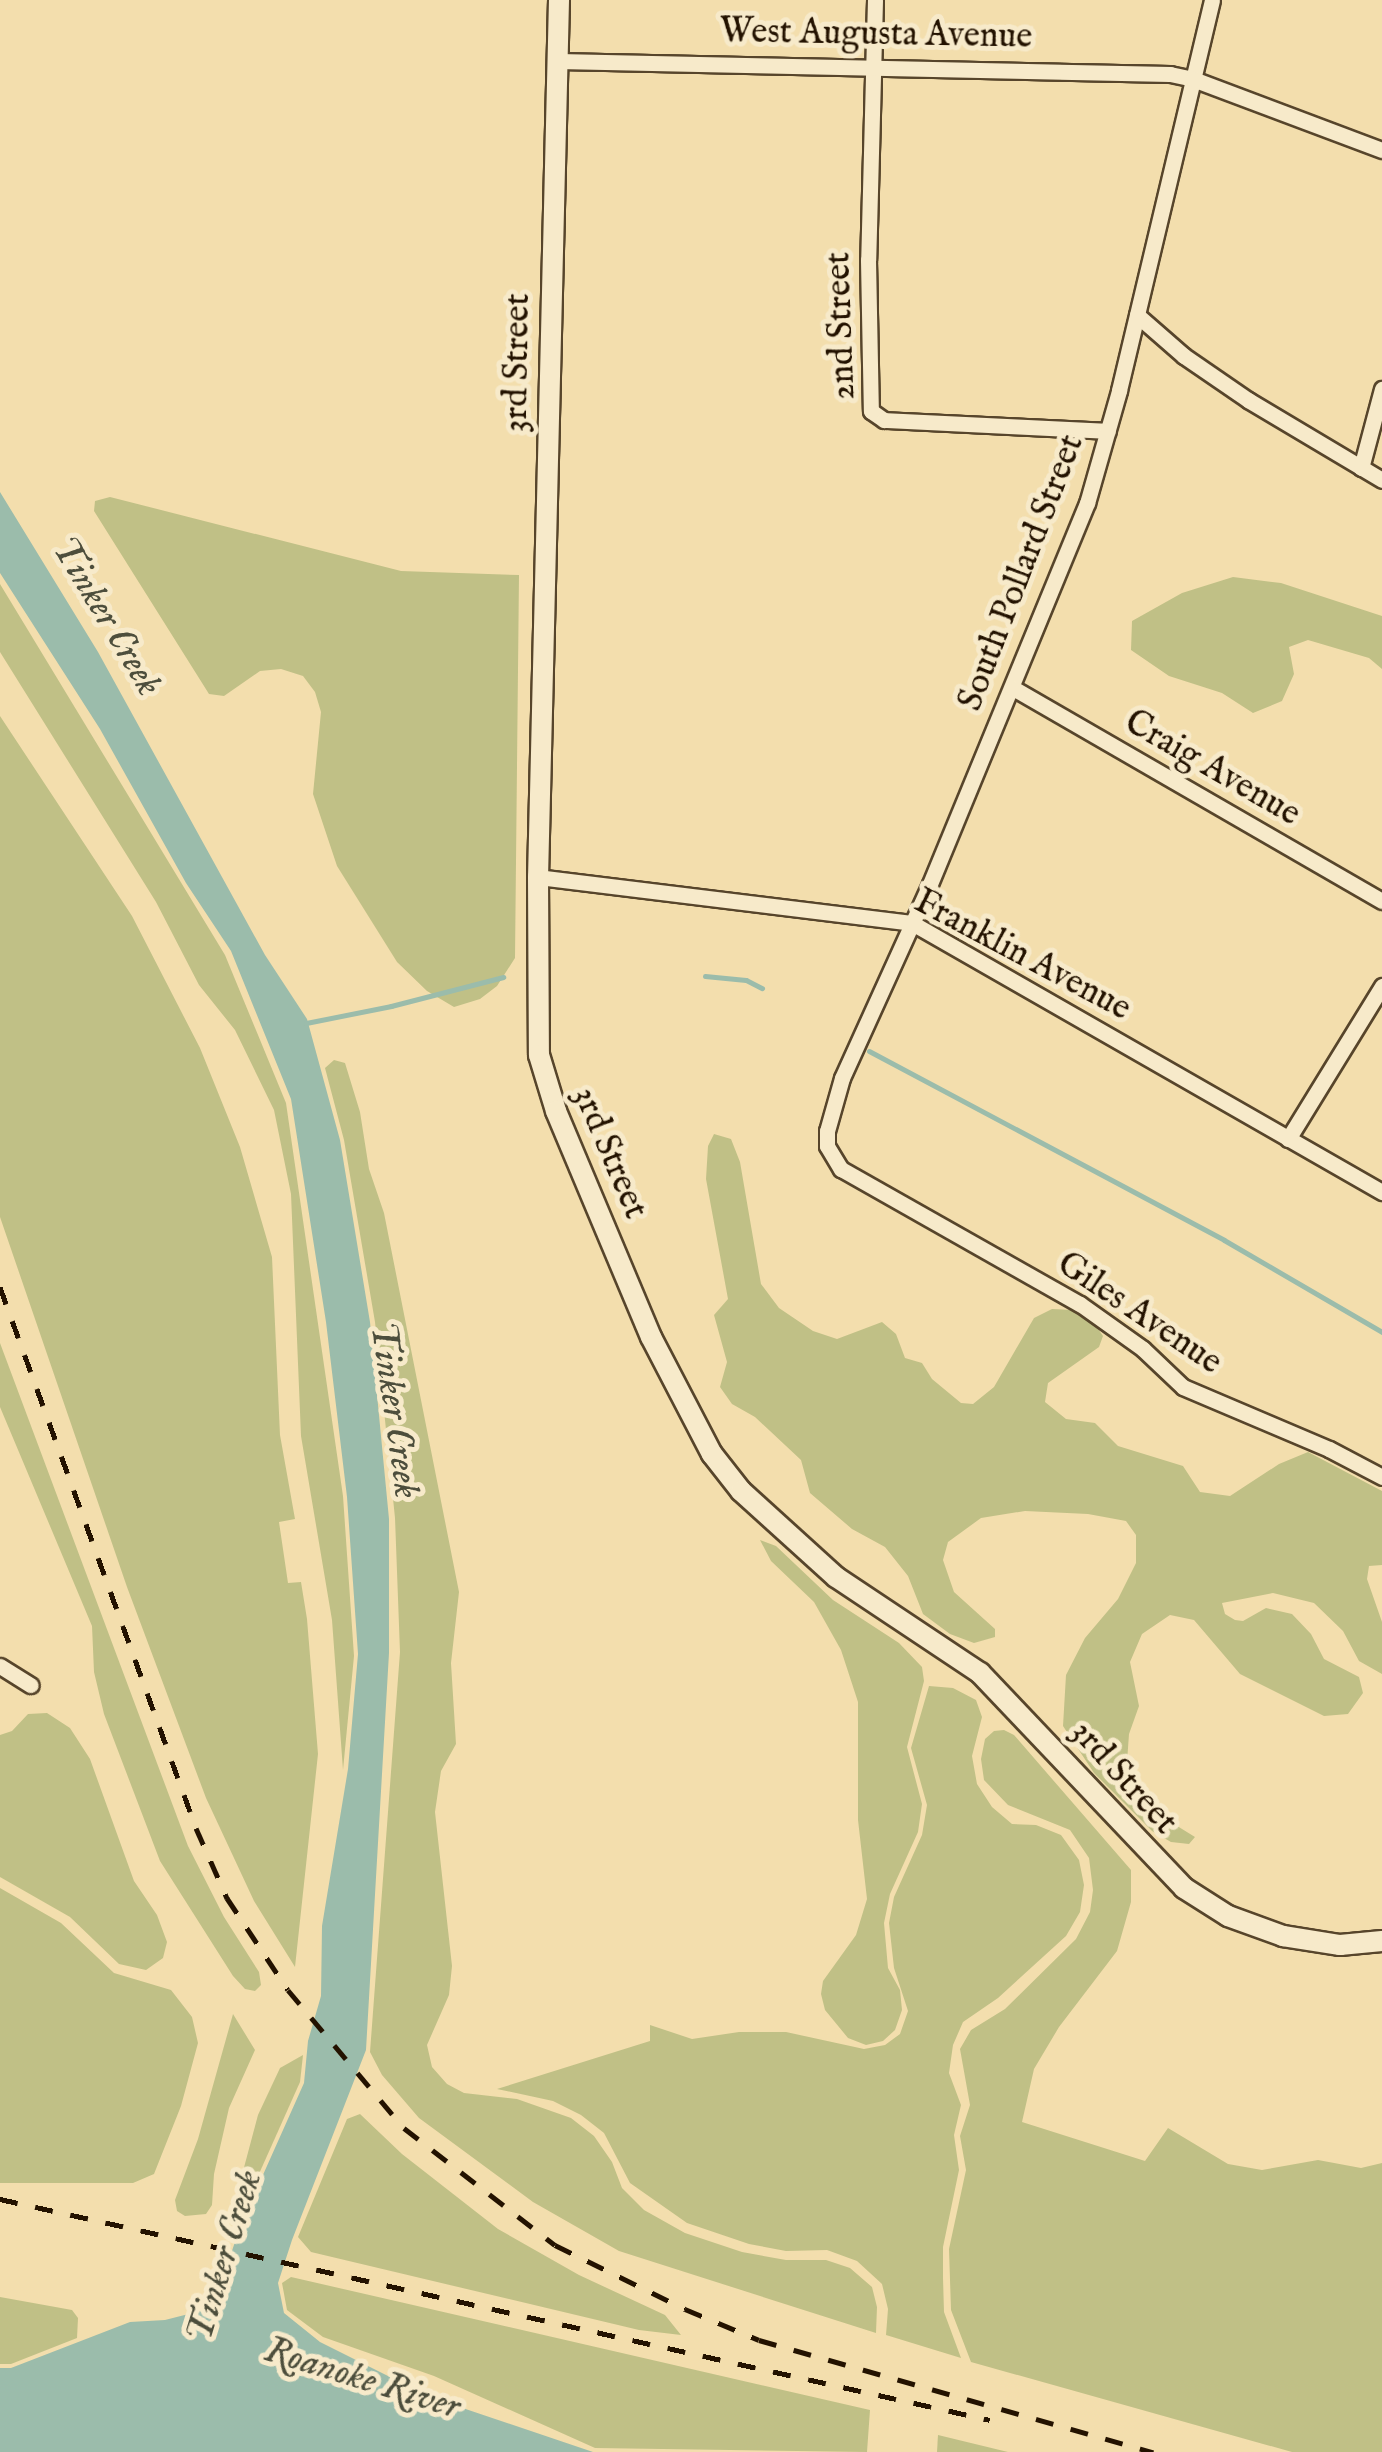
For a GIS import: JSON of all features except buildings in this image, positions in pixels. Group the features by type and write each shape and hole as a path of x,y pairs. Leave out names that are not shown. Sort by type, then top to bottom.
{"street":[{"name":"3rd Street","path":"559,0 537,1020 544,1079 651,1337 727,1475 836,1577 980,1672 1161,1868 1228,1916 1283,1936 1340,1944 1382,1941"},
{"name":"2nd Street","path":"875,0 868,260 870,411 884,420 1108,432"},
{"name":"South Pollard Street","path":"828,1146 827,1130 842,1078 912,923 1087,503 1108,432 1212,0"},
{"name":"West Augusta Avenue","path":"558,61 1058,68 1193,79 1382,150"},
{"path":"1137,315 1184,356 1248,400 1382,480"},
{"path":"1361,468 1382,389"},
{"name":"Craig Avenue","path":"1012,688 1382,902"},
{"name":"Franklin Avenue","path":"538,876 912,923 1382,1192"},
{"path":"1288,1139 1382,986"},
{"name":"Giles Avenue","path":"828,1146 842,1170 1080,1304 1143,1349 1183,1386 1329,1449 1382,1477"},
{"path":"0,1666 30,1685"}],"green space":[{"path":"110,497 401,571 519,575 515,958 497,986 480,999 454,1007 427,991 397,962 337,866 313,794 321,712 315,692 303,676 281,669 260,671 224,696 209,694 94,511 95,501"},
{"path":"1233,577 1281,583 1382,616 1382,669 1369,658 1308,640 1289,647 1294,674 1282,701 1253,713 1222,693 1169,676 1131,650 1132,621 1182,593"},
{"path":"0,584 225,955 286,1103 343,1496 354,1656 343,1770 332,1620 301,1436 291,1194 274,1110 235,1030 199,985 156,902 0,652"},
{"path":"0,716 132,916 200,1048 240,1147 272,1257 280,1435 295,1519 279,1522 288,1583 301,1582 318,1754 295,1967 254,1901 206,1798 127,1587 0,1217"},
{"path":"334,1060 345,1063 360,1112 369,1169 384,1213 459,1592 451,1663 456,1744 441,1771 435,1812 452,1966 449,1995 427,2045 432,2067 447,2084 464,2093 517,2099 571,2118 594,2136 612,2162 622,2188 644,2210 685,2233 742,2252 786,2260 826,2260 850,2268 872,2287 877,2307 876,2333 619,2251 533,2202 419,2118 382,2075 370,2052 400,1652 395,1518 375,1322 344,1140 325,1068"},
{"path":"714,1134 731,1139 740,1162 761,1284 779,1308 813,1331 837,1339 882,1322 896,1334 905,1358 922,1363 932,1379 961,1403 973,1404 994,1387 1034,1318 1052,1309 1073,1310 1094,1323 1103,1336 1099,1347 1048,1383 1045,1402 1066,1419 1095,1423 1118,1446 1183,1466 1200,1492 1230,1496 1279,1464 1308,1452 1382,1491 1382,1565 1369,1566 1367,1579 1382,1622 1382,1674 1359,1661 1343,1631 1314,1603 1273,1593 1222,1603 1225,1614 1235,1620 1243,1621 1266,1608 1292,1614 1311,1634 1324,1659 1359,1677 1363,1693 1348,1714 1324,1716 1240,1674 1194,1620 1170,1615 1142,1634 1130,1662 1139,1706 1129,1734 1127,1762 1135,1788 1161,1816 1195,1837 1189,1844 1171,1842 1152,1831 1094,1773 1063,1726 1066,1675 1085,1638 1118,1599 1136,1563 1136,1535 1126,1521 1088,1514 1025,1511 981,1518 948,1542 943,1560 954,1592 995,1629 995,1637 974,1643 950,1634 923,1614 908,1576 885,1547 852,1529 810,1493 801,1460 755,1417 732,1404 720,1387 727,1362 714,1315 728,1299 706,1179 708,1146"},
{"path":"0,1343 188,1846 224,1917 259,1972 261,1985 255,1991 245,1989 233,1976 160,1861 104,1714 94,1672 92,1626 0,1407"},
{"path":"760,1540 776,1546 833,1600 899,1643 922,1667 924,1681 907,1747 922,1804 918,1832 890,1894 884,1923 888,1968 900,1990 902,2010 895,2030 883,2041 866,2045 848,2038 825,2010 821,1994 823,1981 856,1935 867,1899 858,1820 858,1702 841,1650 814,1602 771,1561"},
{"path":"929,1686 953,1688 976,1700 982,1717 972,1756 977,1784 992,1807 1012,1824 1036,1825 1061,1835 1079,1860 1084,1885 1080,1912 1066,1936 998,1998 963,2022 953,2045 949,2073 961,2105 954,2135 959,2170 943,2247 943,2278 944,2312 961,2358 886,2335 888,2309 882,2284 857,2261 827,2250 786,2251 749,2244 687,2223 630,2183 604,2133 581,2115 553,2101 497,2089 650,2041 650,2025 692,2039 739,2032 786,2032 864,2049 885,2045 900,2034 908,2011 894,1968 889,1923 894,1897 922,1835 927,1805 911,1748"},
{"path":"47,1713 70,1728 90,1759 134,1881 157,1915 167,1942 163,1958 146,1970 119,1964 70,1917 0,1877 0,1735 12,1731 28,1714"},
{"path":"994,1731 1014,1735 1131,1870 1131,1902 1117,1951 1059,2027 1034,2069 1022,2122 1145,2161 1168,2128 1228,2164 1262,2170 1318,2160 1361,2168 1382,2163 1382,2452 1292,2452 971,2362 951,2310 949,2249 966,2170 960,2136 970,2105 960,2049 971,2030 1005,2009 1076,1939 1090,1912 1093,1890 1089,1858 1070,1830 1008,1805 984,1780 981,1759 985,1739"},
{"path":"0,1888 61,1923 114,1973 171,1990 192,2017 198,2043 181,2106 154,2174 133,2183 0,2183"},
{"path":"233,2014 255,2050 229,2108 214,2174 212,2205 206,2214 185,2216 177,2211 175,2200 198,2139"},
{"path":"303,2055 300,2082 242,2212 242,2175 258,2115 280,2068"},
{"path":"360,2114 402,2154 498,2229 579,2275 665,2315 681,2335 639,2330 311,2252 298,2237 347,2119"},
{"path":"291,2277 870,2410 867,2452 595,2448 434,2376 323,2337 287,2310 282,2283"},
{"path":"0,2297 72,2310 78,2318 77,2338 11,2364 0,2364"},
{"path":"938,2435 1008,2452 937,2452"}],"water":[{"name":"Roanoke River","path":"0,492 98,652 265,955 307,1019 340,1140 370,1322 389,1519 389,1653 366,2050 278,2283 284,2313 320,2342 430,2397 593,2452 0,2452 0,2368 11,2368 130,2322 165,2320 212,2308 242,2222 304,2083 308,2041 321,1996 322,1926 348,1769 358,1654 347,1497 326,1322 291,1099 231,951 186,883 100,729 0,573"}],"waterway":[{"path":"705,976 746,980 762,988"},
{"path":"306,1023 503,977"},
{"path":"869,1051 1224,1240 1382,1332"}],"railway":[{"path":"0,1287 196,1828 227,1898 288,1990 404,2128 555,2245 685,2309 759,2340 1153,2452"},
{"path":"0,2199 990,2420"}],"water label":[{"name":"Tinker Creek","path":"105,617"},
{"name":"Tinker Creek","path":"393,1410"},
{"name":"Tinker Creek","path":"226,2257"}]}
